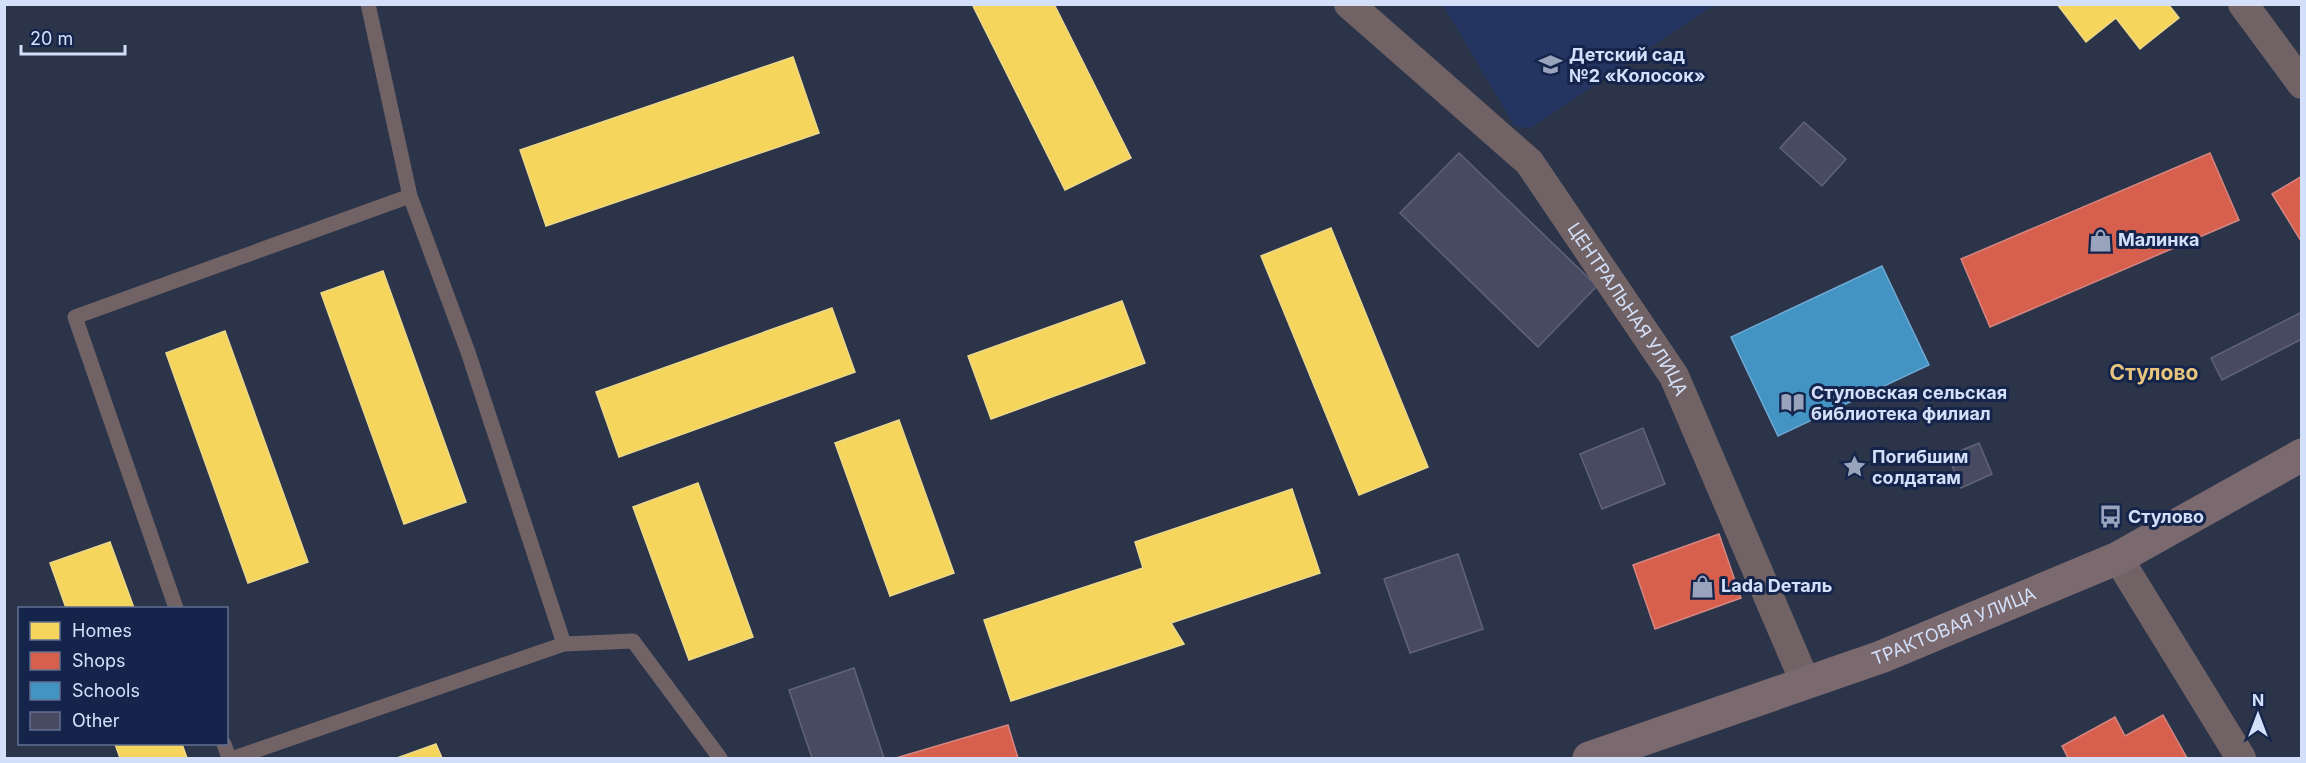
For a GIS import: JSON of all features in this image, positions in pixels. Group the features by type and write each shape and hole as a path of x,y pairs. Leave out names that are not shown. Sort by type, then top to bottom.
{"highway":[{"name":"ТРАКТОВАЯ УЛИЦА","path":"1589,759 1881,657 2118,558 2301,455"}],"street":[{"name":"ЦЕНТРАЛЬНАЯ УЛИЦА","path":"1349,4 1529,162 1674,376 1806,684"},
{"path":"2242,4 2301,84"},
{"path":"2118,558 2241,759"}],"lane":[{"path":"368,4 410,196 468,352 564,644"},
{"path":"175,607 75,317 410,196"},
{"path":"234,759 564,644 633,641 720,759"}],"shaded area":[{"name":"Детский сад №2 «Колосок»","path":"1443,5 1714,5 1529,129 1514,125"}],"building: Homes":[{"path":"972,4 1054,4 1131,158 1065,190"},
{"path":"2057,4 2168,4 2179,18 2140,49 2116,18 2086,42"},
{"path":"793,57 819,133 546,226 520,150"},
{"path":"1331,228 1428,467 1359,495 1261,256"},
{"path":"383,271 466,502 404,524 321,293"},
{"path":"1122,301 1145,363 991,419 968,356"},
{"path":"832,308 855,372 619,457 596,392"},
{"path":"225,331 308,562 248,583 166,353"},
{"path":"899,420 954,573 890,596 835,443"},
{"path":"698,483 753,637 689,660 633,507"},
{"path":"1292,489 1320,573 1171,623 1184,644 1011,701 984,620 1143,568 1135,542"},
{"path":"110,542 134,607 66,607 50,563"},
{"path":"436,744 442,758 397,758"},
{"path":"115,745 182,745 187,758 120,758"}],"building: Shops":[{"name":"Малинка","path":"2210,153 2239,220 1990,327 1961,259"},
{"path":"2302,176 2302,241 2301,241 2272,194"},
{"path":"1719,534 1741,598 1655,629 1633,565"},
{"path":"2163,715 2187,758 2068,758 2062,746 2115,717 2125,736"},
{"path":"1008,725 1018,758 896,758"}],"building: Schools":[{"path":"1882,266 1929,365 1778,436 1731,337"}],"building: Other":[{"path":"1804,122 1846,159 1822,186 1780,148"},
{"path":"1459,153 1597,286 1538,347 1400,213"},
{"path":"2302,312 2302,339 2222,380 2211,358"},
{"path":"1643,428 1665,484 1602,509 1580,454"},
{"path":"1979,443 1992,474 1961,488 1948,456"},
{"path":"1458,554 1483,629 1410,653 1384,579"},
{"path":"854,668 884,758 812,758 789,690"}],"place":[{"name":"Детский сад №2 «Колосок»","path":"1551,65"},
{"name":"Малинка","path":"2100,240"},
{"name":"Стуловская сельская библиотека филиал","path":"1793,403"},
{"name":"Погибшим солдатам","path":"1854,467"},
{"name":"Стулово","path":"2110,517"},
{"name":"Lada Dеталь","path":"1703,586"}],"district":[{"name":"Стулово","path":"2154,373"}]}
